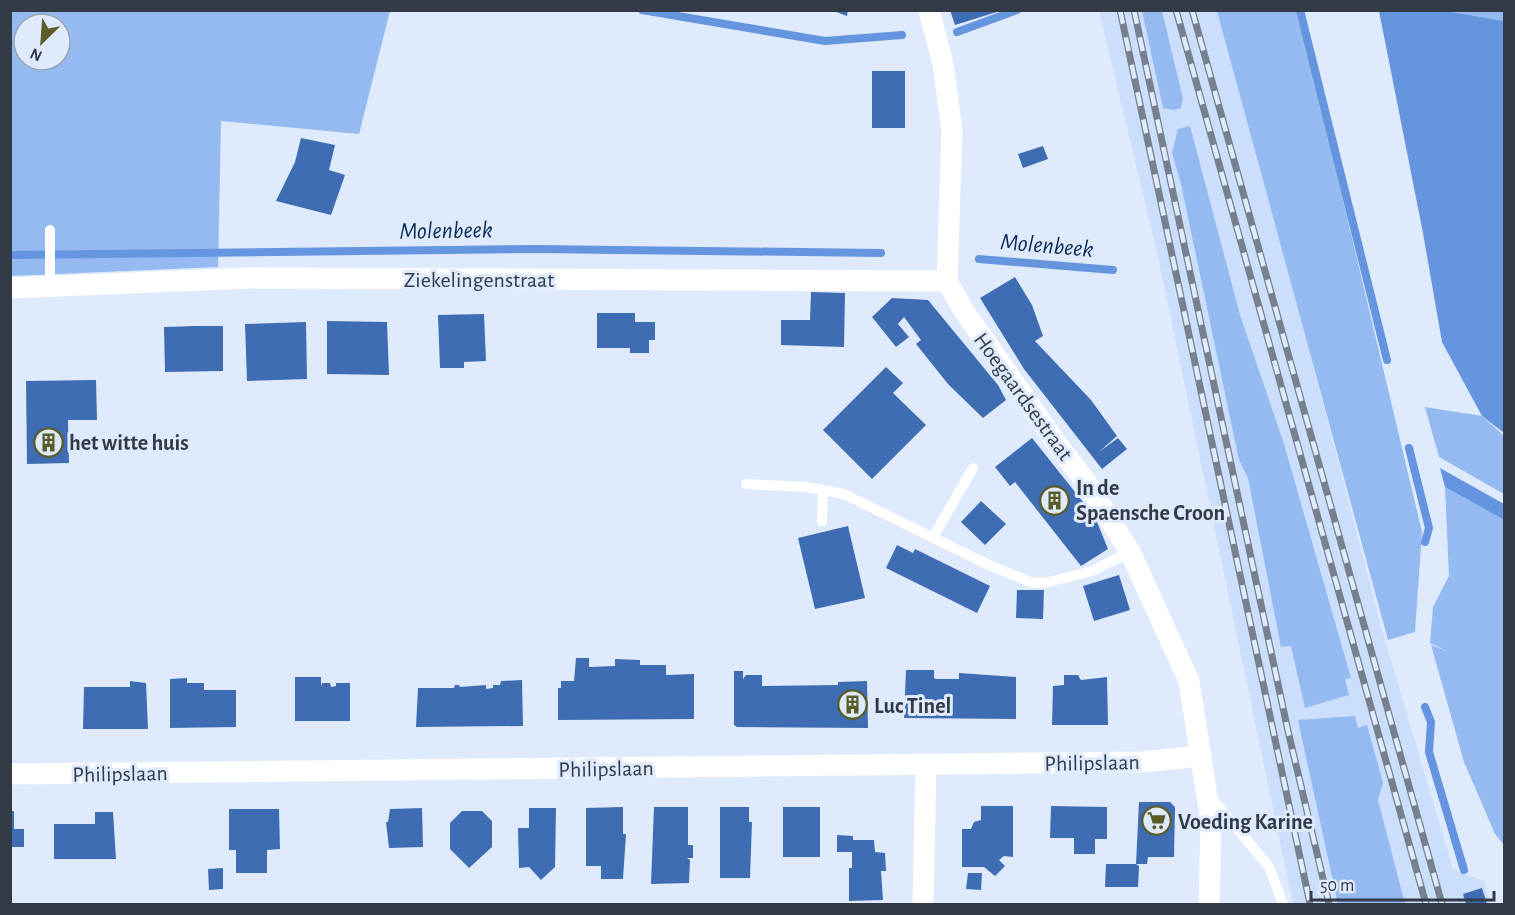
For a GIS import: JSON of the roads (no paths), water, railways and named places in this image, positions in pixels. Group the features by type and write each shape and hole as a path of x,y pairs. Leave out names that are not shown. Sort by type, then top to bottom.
{"street":[{"path":"929,10 944,64 952,130 947,281"},
{"name":"Ziekelingenstraat","path":"10,288 250,278 947,281"},
{"name":"Hoegaardsestraat","path":"947,281 977,330 1087,483 1130,552 1189,681 1211,822 1209,904"},
{"name":"Philipslaan","path":"10,774 1141,762 1201,756"},
{"path":"923,904 926,764"}],"lane":[{"path":"50,230 50,286"},
{"path":"933,537 973,468"},
{"path":"746,484 823,490 844,494 992,566 1033,583 1045,583 1092,571 1130,552"},
{"path":"822,521 823,490"},
{"path":"1206,792 1269,867 1283,904"}],"waterway":[{"path":"642,10 825,41 902,35"},
{"path":"957,32 1017,10"},
{"path":"1300,10 1387,360"},
{"name":"Molenbeek","path":"10,255 536,249 881,253"},
{"name":"Molenbeek","path":"979,259 1113,270"},
{"path":"1409,448 1429,528 1425,542"},
{"path":"1425,707 1431,722 1429,752 1464,870"}],"railway":[{"path":"1120,10 1310,904"},
{"path":"1134,10 1288,731 1329,904"},
{"path":"1176,10 1426,904"},
{"path":"1192,10 1442,904"}],"place":[{"name":"het witte huis","path":"48,442"},
{"name":"In de Spaensche Croon","path":"1055,500"},
{"name":"Luc Tinel","path":"853,705"},
{"name":"Voeding Karine","path":"1157,821"}]}
